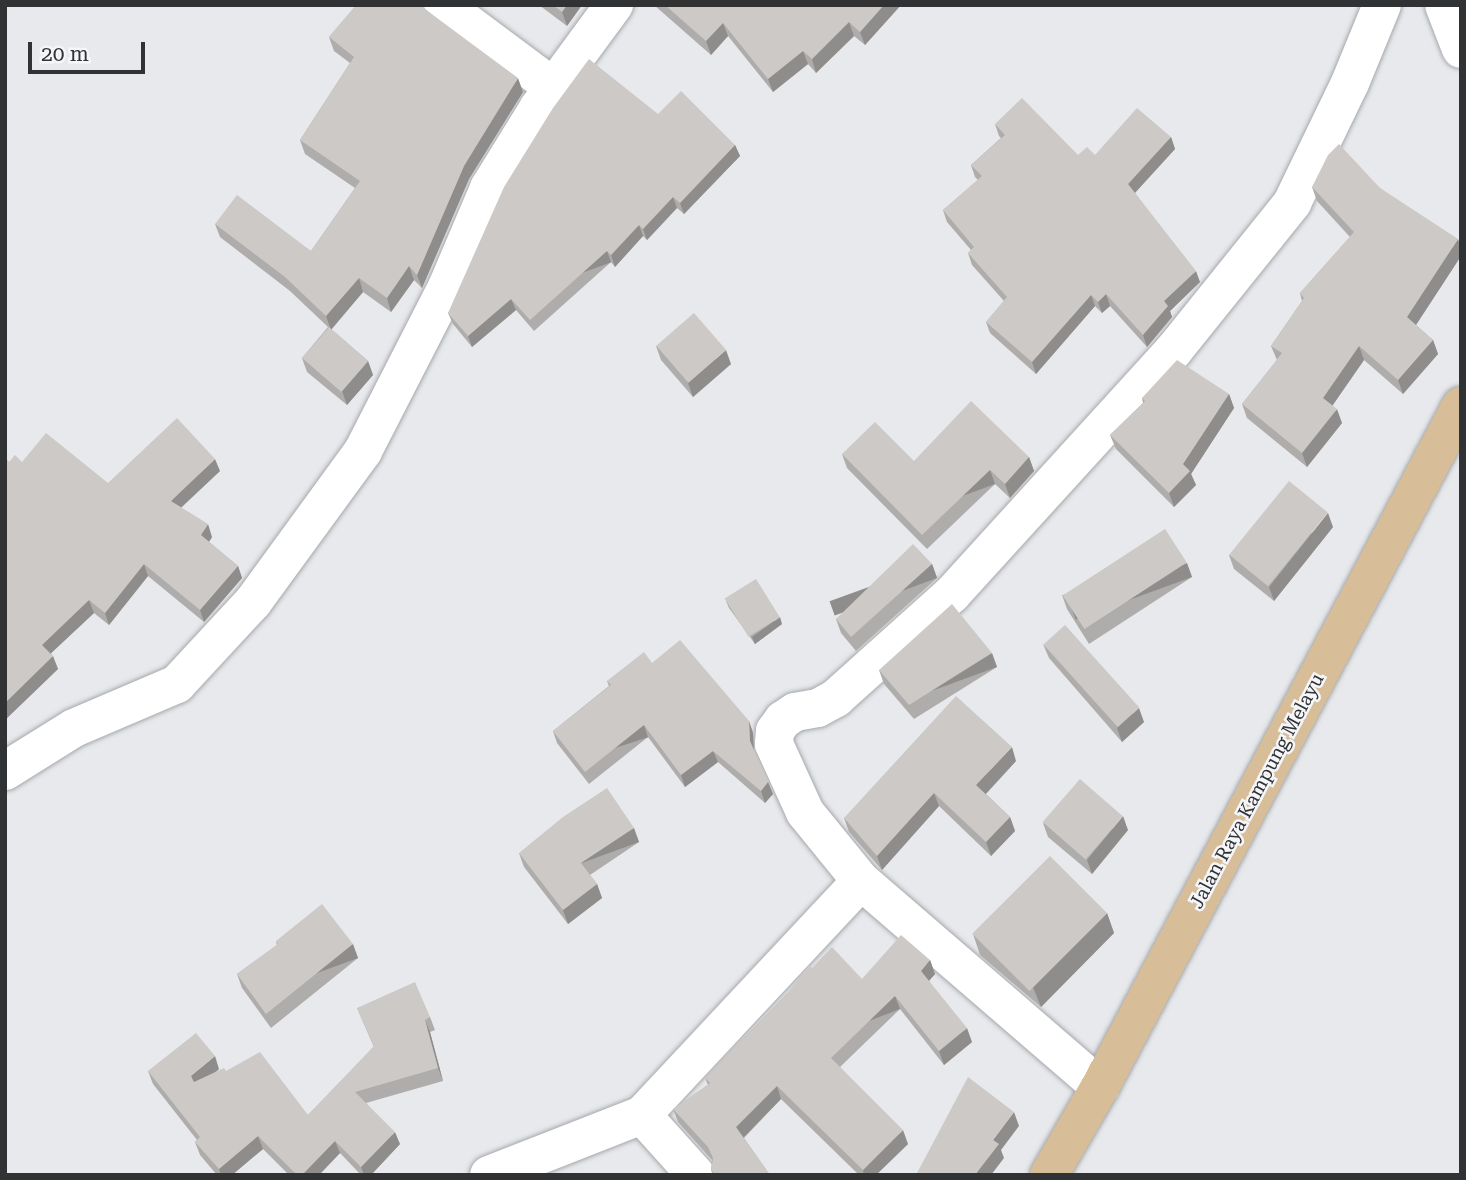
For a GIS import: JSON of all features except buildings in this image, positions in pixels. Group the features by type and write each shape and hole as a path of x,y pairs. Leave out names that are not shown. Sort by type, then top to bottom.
{"main road":[{"name":"Jalan Raya Kampung Melayu","path":"1049,1175 1100,1087 1461,406"}],"street":[{"path":"443,5 553,88"},
{"path":"5,771 74,728 177,684 253,602 363,451 447,287 489,188 553,88 614,5"},
{"path":"1100,1087 861,881 805,811 774,744 775,731 783,720 795,712 818,708 836,698 952,594 1174,351 1292,203 1350,83 1382,5"},
{"path":"1444,5 1461,49"},
{"path":"489,1175 642,1115 861,881"},
{"path":"642,1115 696,1175"}]}
